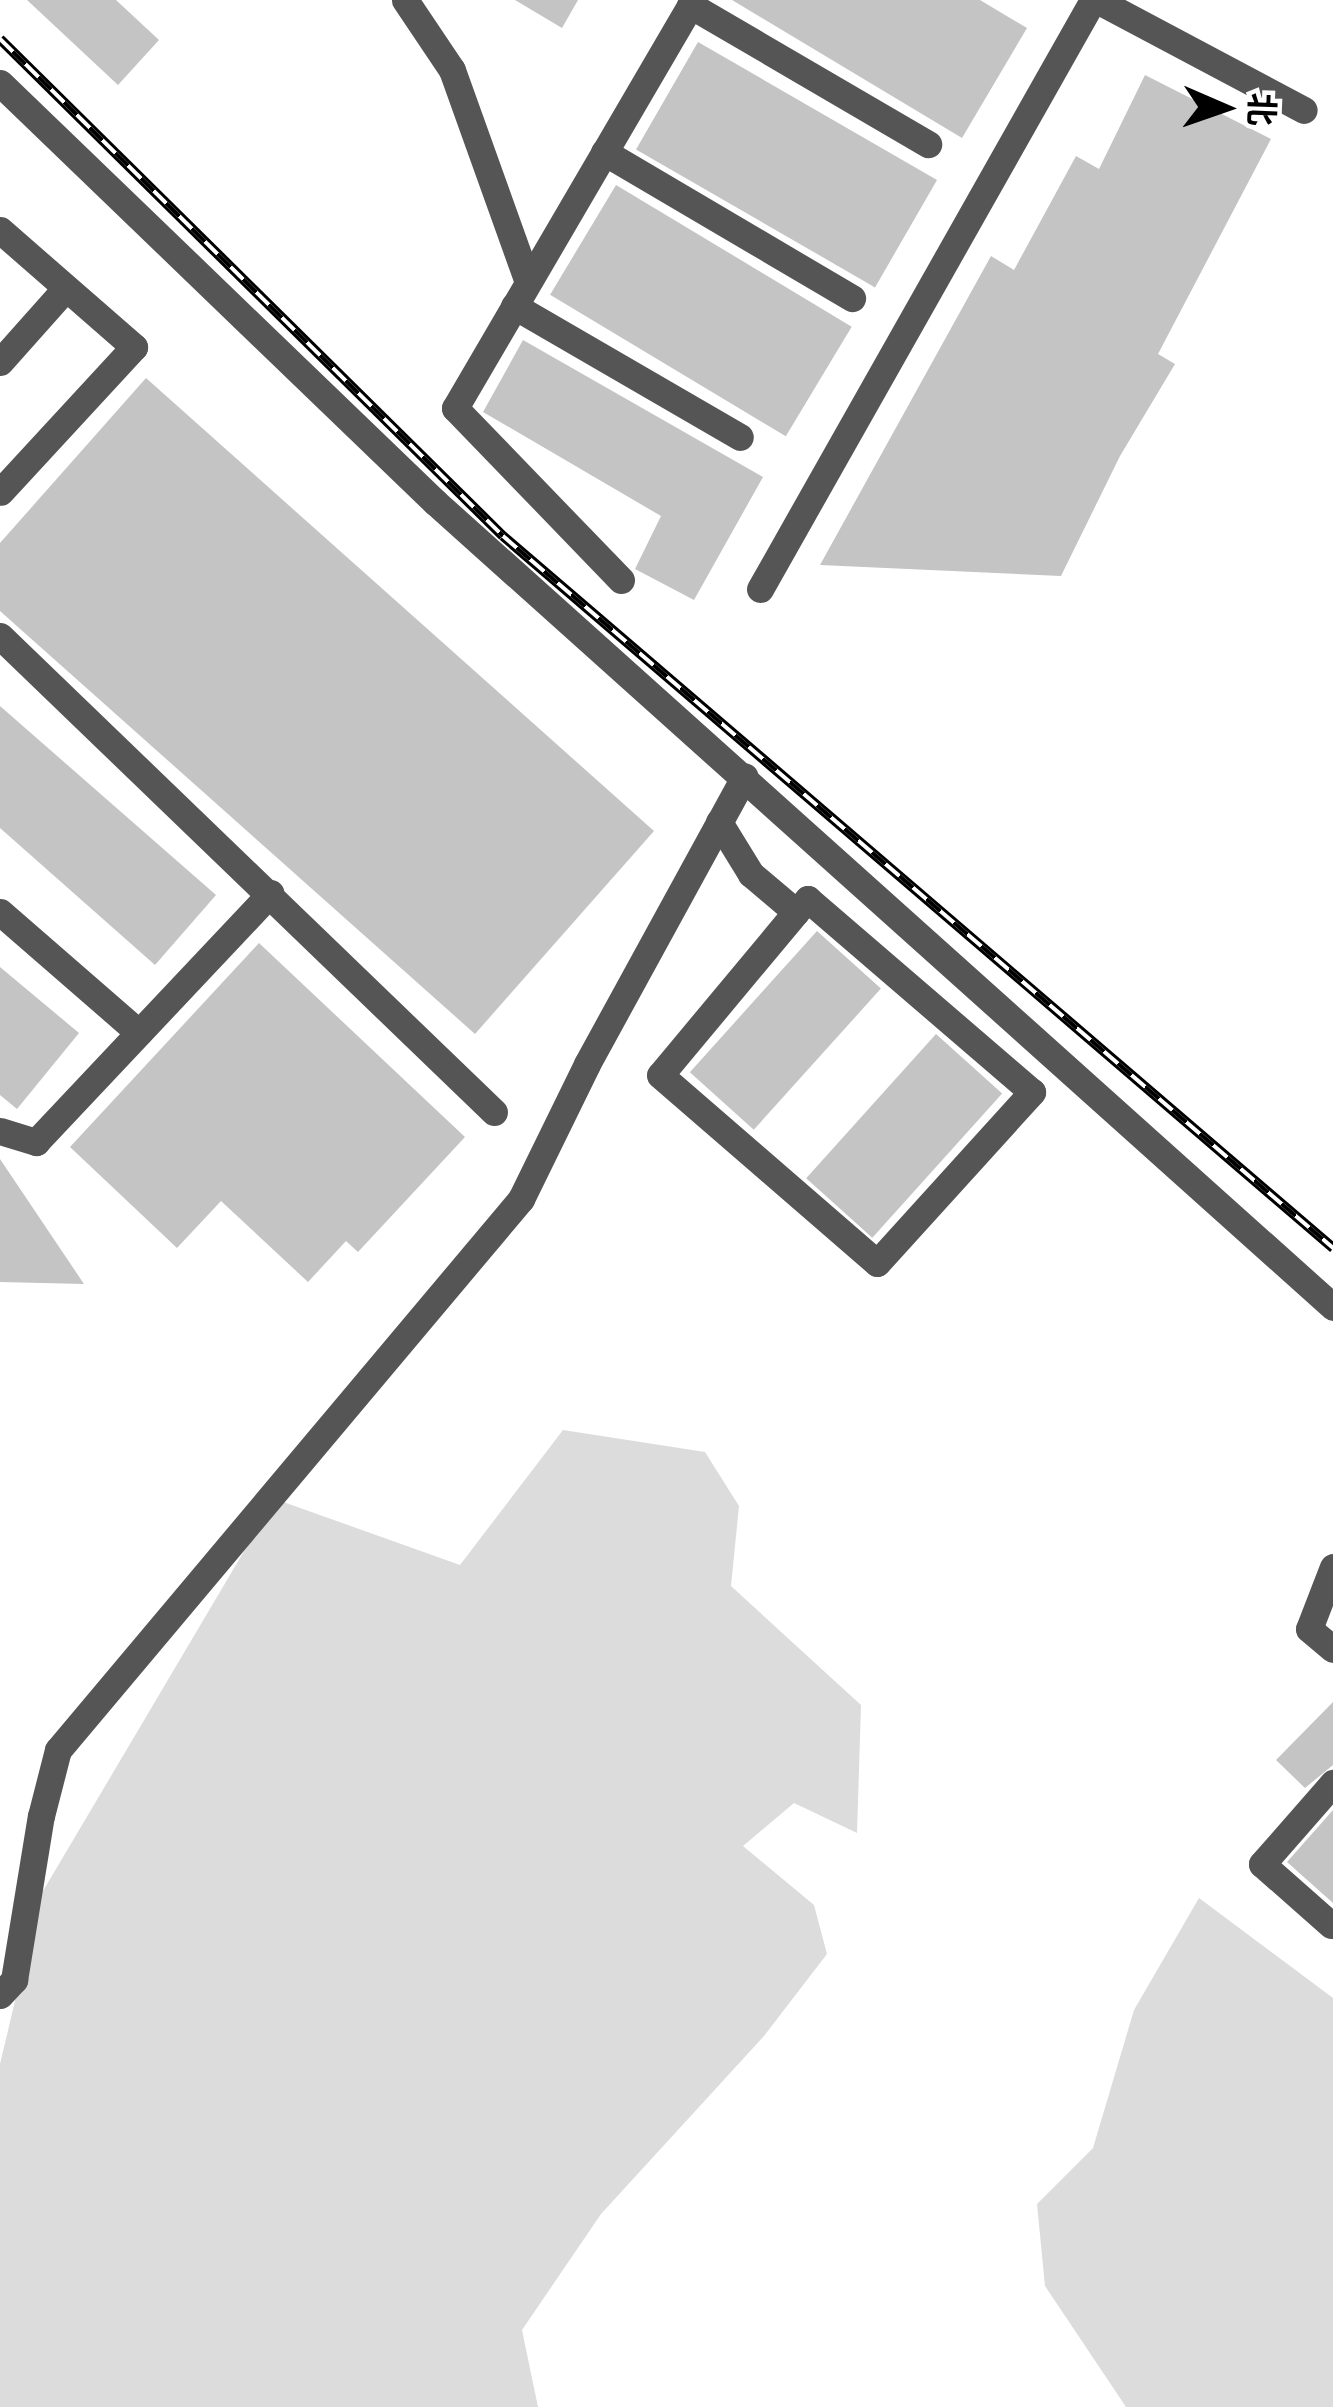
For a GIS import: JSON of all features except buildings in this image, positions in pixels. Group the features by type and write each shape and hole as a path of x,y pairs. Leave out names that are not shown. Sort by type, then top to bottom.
{"street":[{"path":"405,0 452,70 521,294 740,437"},
{"path":"760,589 1095,0 1304,110"},
{"path":"621,580 454,408 691,2 928,143"},
{"path":"0,83 435,502 1333,1307"},
{"path":"604,152 852,298"},
{"path":"0,230 134,347 0,492"},
{"path":"0,362 66,288"},
{"path":"0,636 494,1112"},
{"path":"0,1995 14,1980 41,1816 58,1750 521,1199 587,1064 745,776"},
{"path":"719,822 751,874 796,912"},
{"path":"0,1131 36,1142 271,893"},
{"path":"808,899 1032,1092 877,1262 660,1075 796,912 808,899"},
{"path":"0,912 139,1033"},
{"path":"1333,1567 1309,1629 1333,1649"},
{"path":"1332,1924 1262,1864 1333,1783"}],"shaded area":[{"path":"563,1430 705,1452 739,1506 731,1586 861,1705 857,1833 794,1803 743,1846 814,1905 827,1954 764,2036 601,2214 522,2330 538,2407 0,2407 0,2064 40,1896 275,1499 460,1565"},
{"path":"1199,1898 1333,1998 1333,2407 1126,2407 1045,2286 1037,2204 1093,2148 1134,2010"}],"railway":[{"path":"0,39 503,536 1333,1248"}]}
